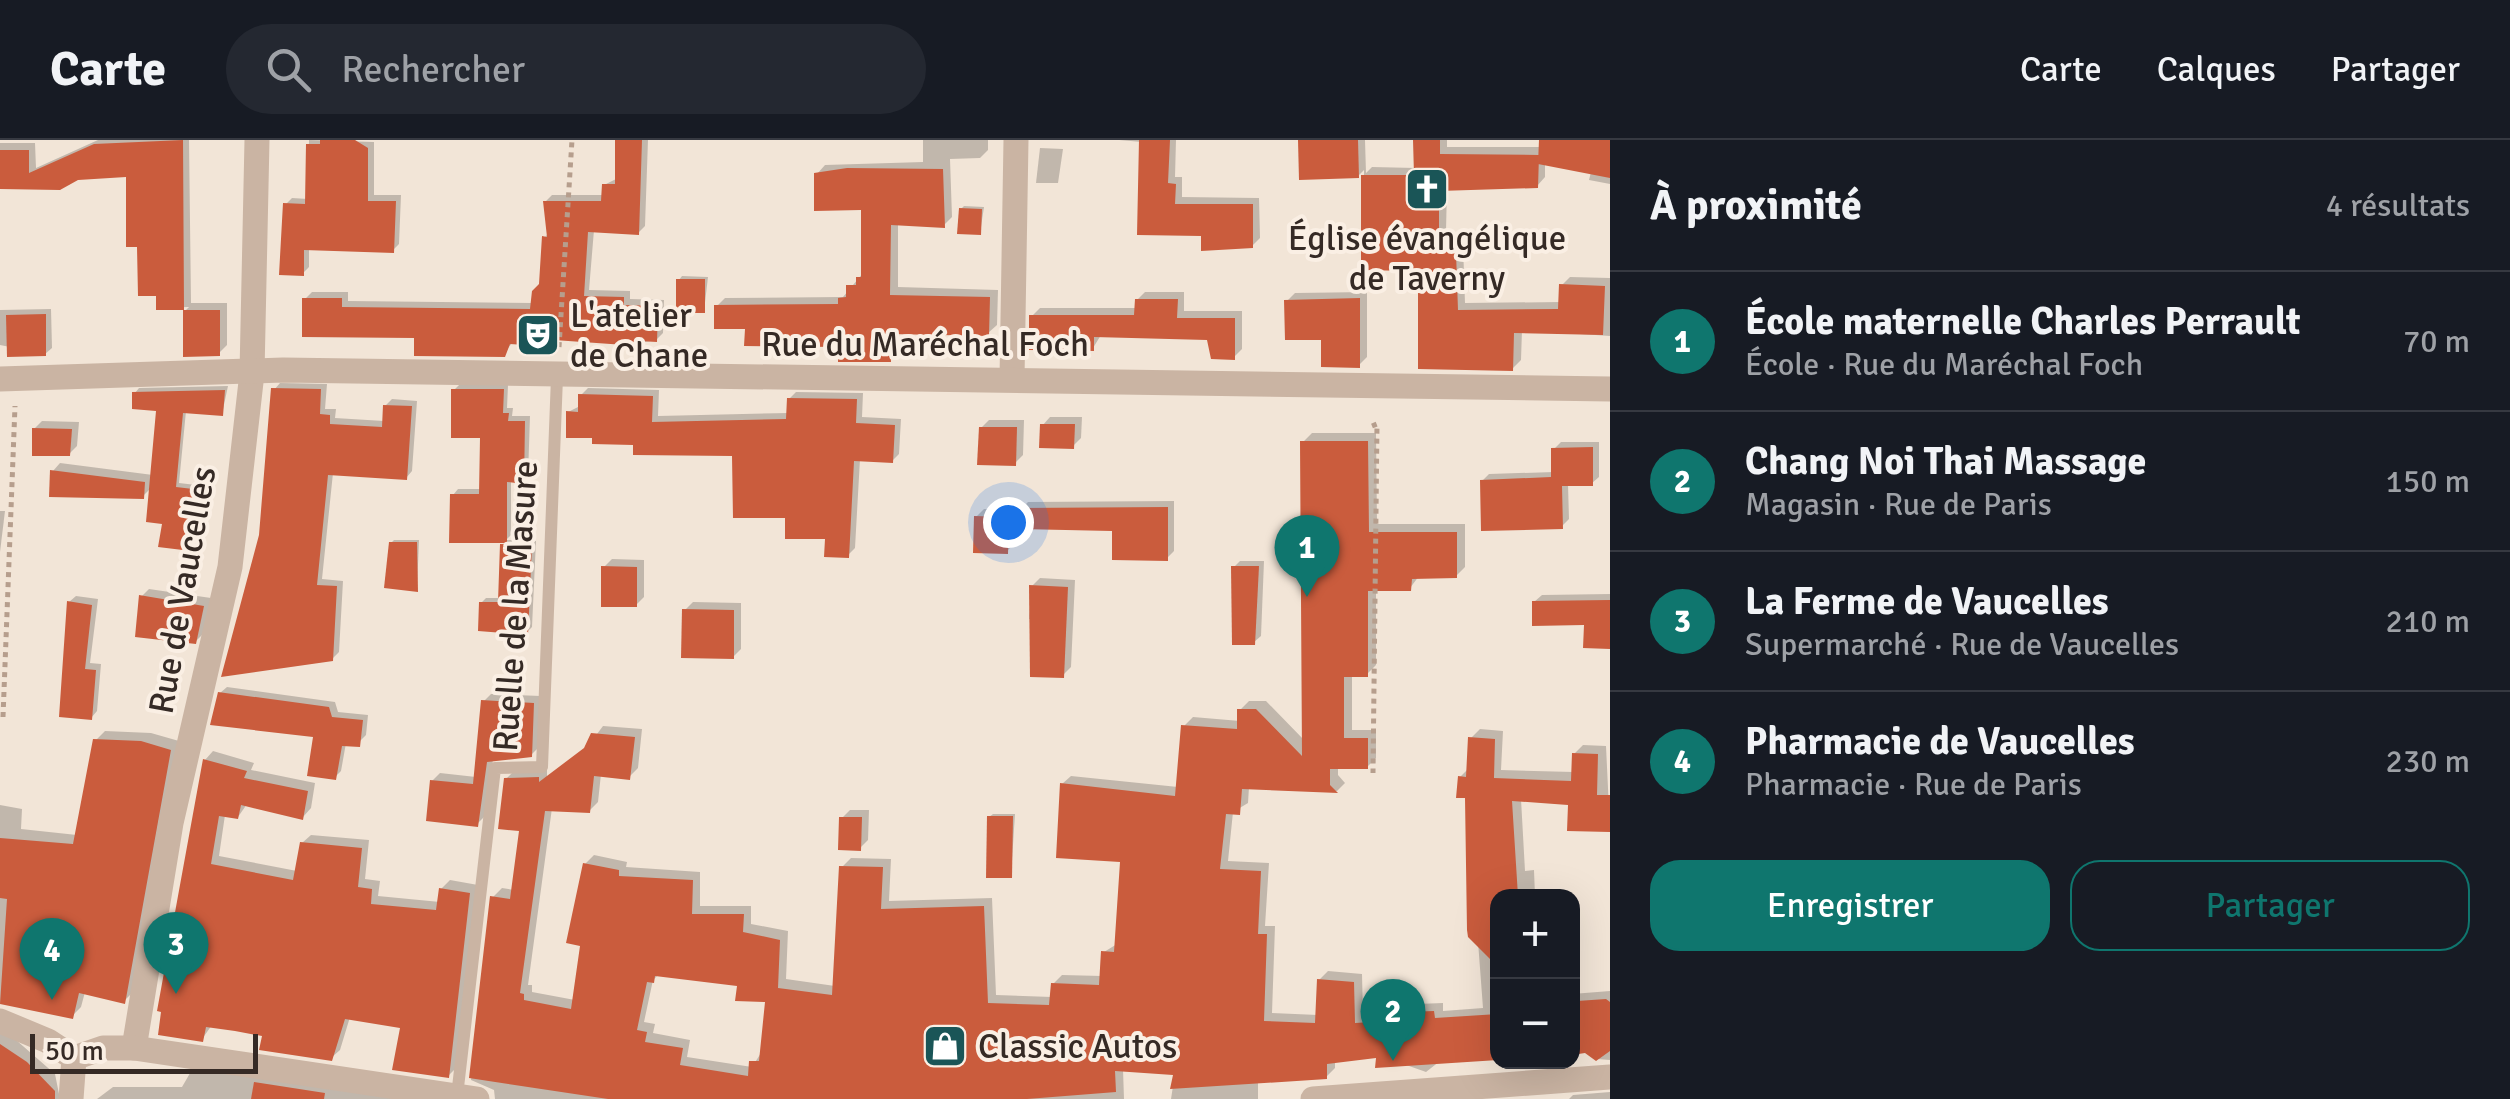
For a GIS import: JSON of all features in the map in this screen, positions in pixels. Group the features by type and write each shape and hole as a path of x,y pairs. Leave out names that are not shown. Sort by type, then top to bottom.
{"street":[{"name":"Rue de Vaucelles","path":"134,1048 171,823 230,567 252,373 256,140"},
{"path":"1012,379 1016,140"},
{"name":"Rue du Maréchal Foch","path":"8,379 252,373 1610,389"},
{"path":"0,1021 48,1041 74,1058"},
{"path":"74,1058 103,1048 134,1048 467,1098"},
{"path":"70,1099 74,1058"},
{"path":"1313,1099 1610,1077"}],"lane":[{"name":"Ruelle de la Masure","path":"467,1098 494,768 542,767 557,377"}],"path":[{"path":"557,377 572,140"},
{"path":"2,717 8,379"},
{"path":"1372,426 1377,424 1373,774"}],"building":[{"path":"183,140 184,310 156,310 156,296 138,296 137,247 126,247 126,177 78,180 60,190 0,189 0,150 29,150 29,173 94,144"},
{"path":"320,140 355,140 368,148 368,201 396,201 394,253 304,250 304,276 279,275 283,203 305,204 306,144 320,144"},
{"path":"615,140 642,140 639,235 588,232 584,296 624,297 624,305 658,306 657,342 639,341 639,346 554,340 554,347 510,344 505,357 414,356 414,338 302,337 302,298 342,298 342,307 530,309 532,291 539,284 542,236 547,237 543,201 601,201 602,184 615,184"},
{"path":"1139,140 1170,140 1168,183 1176,184 1175,204 1253,204 1253,248 1201,251 1201,236 1137,235"},
{"path":"1298,140 1358,140 1359,178 1299,180"},
{"path":"1413,140 1440,140 1440,154 1539,155 1538,188 1439,191 1439,238 1448,239 1448,252 1456,252 1458,310 1558,309 1559,284 1605,286 1603,335 1514,333 1513,371 1418,369 1418,280 1412,280 1412,271 1361,270 1361,175 1414,175"},
{"path":"1539,140 1610,140 1610,178 1538,164"},
{"path":"847,168 943,169 945,228 891,225 890,295 990,297 989,336 890,334 891,362 838,362 838,347 744,346 745,329 714,329 714,305 838,304 838,298 846,297 846,285 856,285 856,277 861,277 861,210 814,211 814,173"},
{"path":"959,208 982,209 981,235 957,234"},
{"path":"676,279 705,279 705,313 676,313"},
{"path":"1360,298 1360,368 1321,367 1321,340 1285,340 1284,300"},
{"path":"1135,299 1178,299 1177,318 1235,318 1235,360 1211,359 1207,340 1094,337 1094,351 1029,350 1029,315 1134,315"},
{"path":"183,310 220,310 220,356 183,357"},
{"path":"46,314 46,356 7,357 6,315"},
{"path":"271,388 321,389 320,414 330,415 330,424 382,427 383,405 412,406 407,480 328,475 317,585 337,586 333,661 221,677 259,535"},
{"path":"451,389 504,389 503,413 509,413 508,421 525,421 524,484 507,482 507,543 449,543 450,494 479,494 480,438 451,438"},
{"path":"225,390 223,416 183,413 176,487 210,491 206,521 196,519 191,551 158,547 162,524 146,522 156,411 132,409 132,392"},
{"path":"578,394 653,396 652,422 786,419 787,398 857,399 856,423 895,425 893,463 854,461 849,558 824,557 825,539 785,539 785,518 733,518 732,456 633,455 633,445 592,444 592,438 566,438 566,411 578,412"},
{"path":"1040,424 1075,424 1074,449 1039,448"},
{"path":"979,427 1017,427 1016,466 977,465"},
{"path":"32,428 72,429 70,456 32,456"},
{"path":"1300,441 1368,441 1369,532 1457,532 1457,578 1412,579 1411,591 1368,591 1368,677 1344,677 1344,738 1368,738 1368,769 1330,769 1330,785 1338,793 1242,789 1240,815 1226,814 1220,869 1261,871 1258,934 1267,934 1264,1021 1315,1023 1317,979 1354,982 1355,1023 1406,1020 1405,1012 1434,1011 1435,1018 1490,1015 1490,1061 1375,1068 1376,1058 1327,1064 1327,1079 1170,1089 1173,1075 1115,1071 1116,1092 1027,1099 608,1099 469,1078 490,896 510,899 519,831 498,829 504,778 539,777 539,782 584,748 591,733 635,737 630,780 594,776 590,813 545,811 520,993 524,1000 571,1009 580,946 566,943 583,863 619,870 619,876 693,880 692,914 744,914 743,932 780,940 778,988 832,995 839,866 883,867 881,909 984,906 988,1003 1049,1005 1051,983 1099,985 1101,951 1114,952 1120,862 1056,858 1060,783 1175,796 1181,725 1237,729 1237,709 1256,709 1302,756","holes":["655,976 737,986 735,1001 765,1002 759,1061 749,1061 748,1076 680,1065 683,1048 645,1042 647,1032 637,1030 647,982 654,983"]},
{"path":"1593,447 1593,486 1562,486 1563,529 1481,531 1480,480 1551,477 1551,448"},
{"path":"50,470 145,482 144,499 49,497"},
{"path":"1168,507 1168,561 1112,560 1112,531 1019,529 1019,508"},
{"path":"974,516 1009,517 1008,554 973,553"},
{"path":"389,542 417,542 418,592 384,588"},
{"path":"500,544 532,545 528,635 478,631 479,602 498,602"},
{"path":"601,566 637,567 637,607 601,607"},
{"path":"1231,566 1259,566 1255,645 1232,645"},
{"path":"1029,585 1068,587 1064,678 1030,677"},
{"path":"139,595 204,606 196,644 135,637"},
{"path":"1610,600 1610,649 1583,648 1584,625 1532,626 1532,601"},
{"path":"67,601 92,605 85,669 96,670 92,720 59,717"},
{"path":"682,609 734,610 734,659 681,658"},
{"path":"218,692 329,707 332,717 363,720 360,747 342,746 336,780 307,776 313,737 210,725"},
{"path":"481,700 534,703 532,757 487,762 478,827 426,821 430,780 473,784"},
{"path":"1468,737 1495,739 1494,778 1571,781 1572,753 1598,754 1597,795 1610,795 1610,832 1567,831 1568,805 1512,801 1518,889 1490,889 1490,959 1468,937 1467,930 1465,798 1456,798 1458,776 1466,777"},
{"path":"93,739 141,741 171,750 125,1004 79,993 73,1019 0,1004 7,899 0,898 0,838 73,844"},
{"path":"203,759 247,771 244,778 308,791 303,820 241,805 238,819 219,816 211,864 293,880 300,842 362,848 358,887 372,889 371,904 436,910 439,888 470,893 449,1078 392,1070 400,1028 345,1019 332,1061 259,1050 262,1036 235,1031 206,1027 203,1042 158,1035 161,1012 157,1011"},
{"path":"987,816 1013,816 1012,878 986,878"},
{"path":"839,817 862,817 861,851 838,850"},
{"path":"1580,1001 1610,1002 1610,1051 1596,1061 1580,1054"},
{"path":"0,1044 27,1062 55,1091 55,1099 0,1099"},
{"path":"254,1082 325,1093 324,1099 251,1099"}],"place":[{"name":"Église évangélique de Taverny","path":"1427,189"},
{"name":"L'atelier de Chane","path":"538,335"},
{"name":"École maternelle Charles Perrault","path":"1307,597"},
{"name":"La Ferme de Vaucelles","path":"176,994"},
{"name":"Pharmacie de Vaucelles","path":"52,1000"},
{"name":"Classic Autos","path":"945,1046"},
{"name":"Chang Noi Thai Massage","path":"1393,1061"}]}
